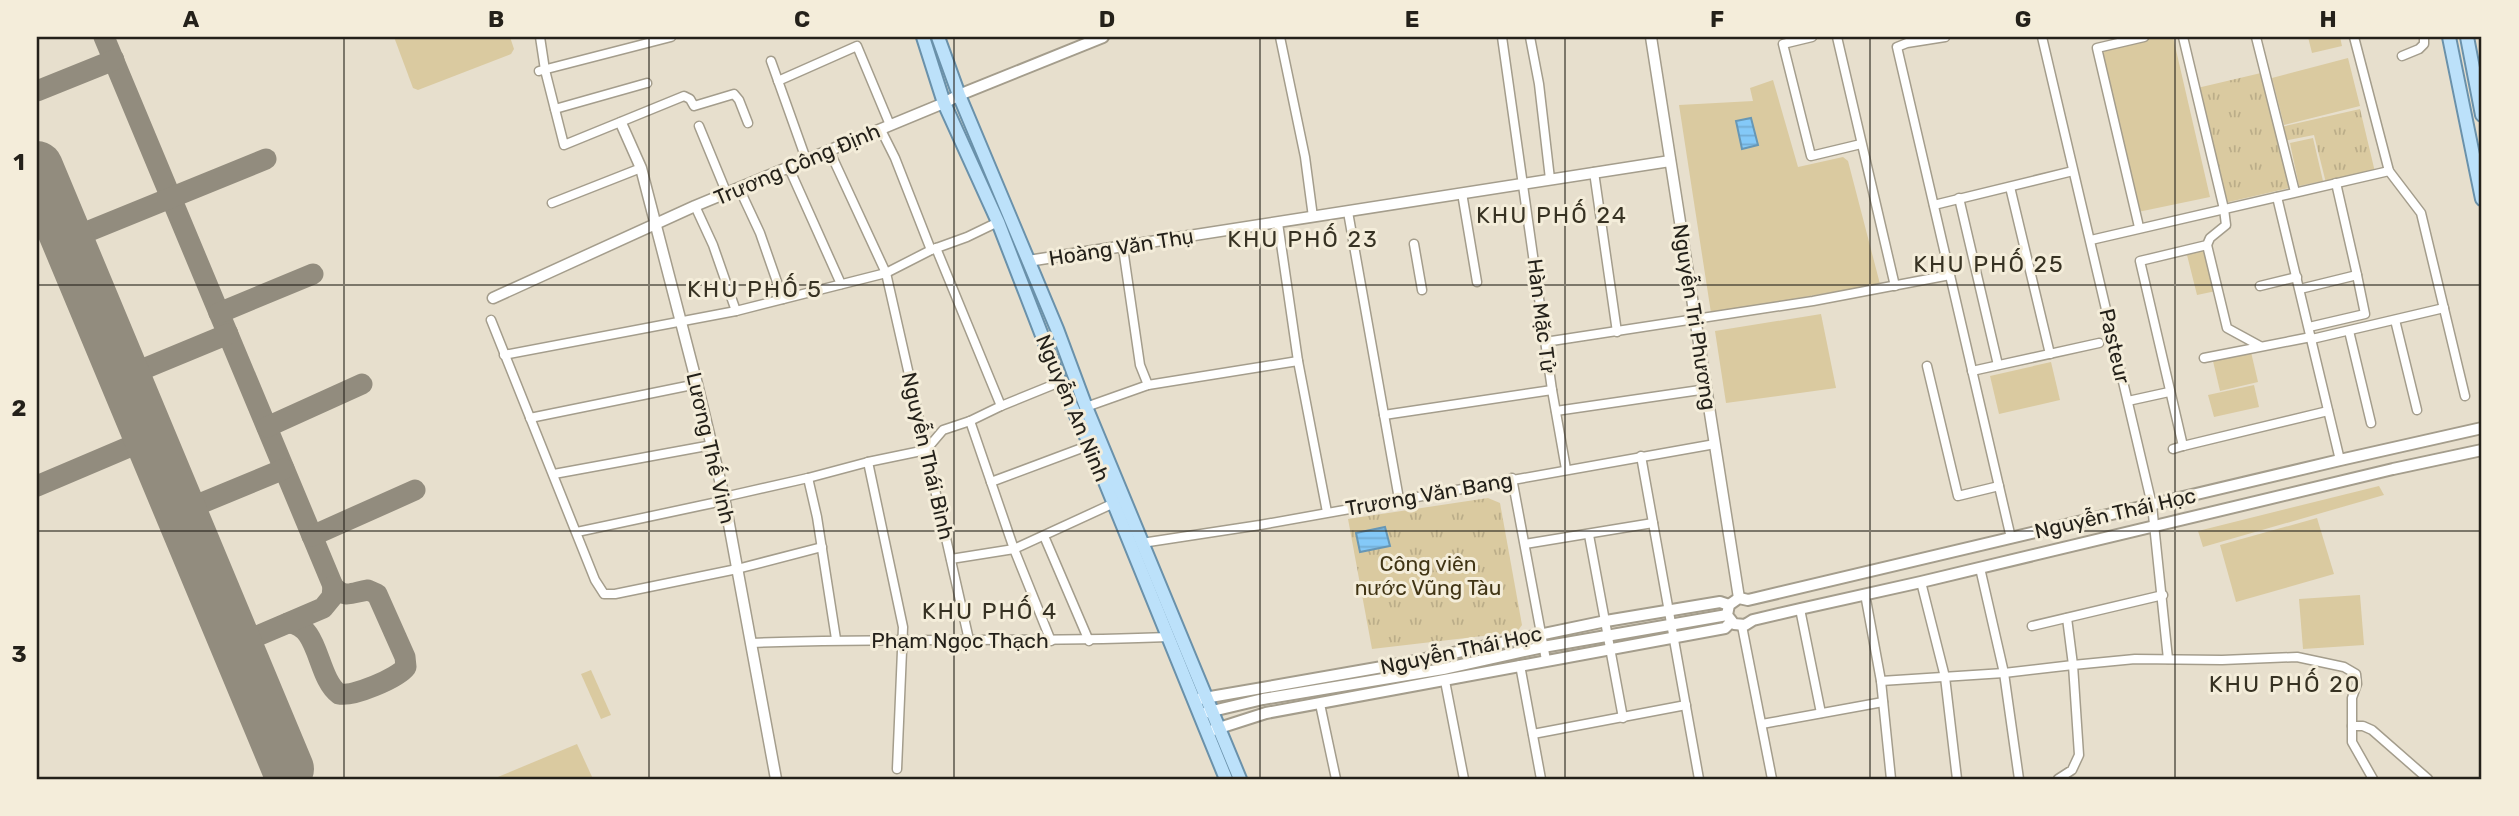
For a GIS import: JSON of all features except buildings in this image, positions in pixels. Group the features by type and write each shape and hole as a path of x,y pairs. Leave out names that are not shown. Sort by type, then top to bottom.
{"main road":[{"name":"Nguyễn An Ninh","path":"923,37 944,103 998,222 1060,382 1090,445 1168,637 1199,699"},
{"name":"Nguyễn An Ninh","path":"938,37 959,95 1142,543 1212,730 1226,779"},
{"name":"Trương Công Định","path":"944,103 1103,37"},
{"path":"2449,37 2482,199"},
{"path":"2467,37 2482,115"},
{"name":"Nguyễn Thái Học","path":"1744,599 2482,428"},
{"name":"Nguyễn Thái Học","path":"1205,713 1263,699 1443,669 1517,652 1671,624 1732,617 1753,620 2482,450"},
{"path":"2340,460 2345,481"},
{"path":"1732,617 1744,599 1755,610 1753,620"},
{"name":"Nguyễn Thái Học","path":"1199,699 1431,658 1606,621 1720,602 1732,617"},
{"name":"Nguyễn Thái Học","path":"1212,730 1266,713 1725,628 1732,617"},
{"path":"1515,639 1520,665"},
{"path":"1260,688 1266,713"},
{"name":"Nguyễn An Ninh","path":"1212,730 1240,779"}],"street":[{"path":"540,37 542,70 564,145 677,97 688,96 694,106 732,93 739,100 748,123"},
{"path":"542,70 671,37"},
{"path":"1280,37 1304,157 1312,217"},
{"name":"Hàn Mặc Tử","path":"1502,37 1552,390 1566,469"},
{"path":"1530,37 1539,84 1550,179"},
{"name":"Nguyễn Tri Phương","path":"1651,37 1715,444 1744,599"},
{"path":"1812,37 1783,44 1811,156 1861,144"},
{"path":"1837,37 1895,286"},
{"path":"1945,37 1897,47 2011,538"},
{"name":"Pasteur","path":"2042,37 2152,505 2168,659"},
{"path":"2139,227 2097,48 2144,37"},
{"path":"2183,37 2224,209 2226,225 2210,238 2207,245 2227,328 2260,346"},
{"path":"2256,37 2295,192"},
{"path":"2354,37 2389,171 2421,213 2465,396"},
{"path":"2402,56 2421,48 2424,37"},
{"path":"778,81 854,47 860,51 895,158 1001,406"},
{"path":"771,61 807,159"},
{"path":"555,109 648,83"},
{"name":"Trương Công Định","path":"493,298 695,206 944,103"},
{"name":"Lương Thế Vinh","path":"621,123 641,167 712,445 776,779"},
{"path":"699,126 727,194"},
{"name":"Nguyễn Thái Bình","path":"829,150 886,273 969,640"},
{"name":"Hoàng Văn Thụ","path":"1028,261 1670,162"},
{"path":"552,203 641,167"},
{"path":"789,168 841,284"},
{"path":"1934,205 2073,171"},
{"path":"2091,240 2389,171"},
{"path":"1594,172 1617,332"},
{"path":"2309,327 2365,314 2336,183"},
{"path":"2010,187 2050,354"},
{"path":"739,188 760,233 783,299"},
{"path":"1462,193 1477,282"},
{"path":"2277,197 2340,460"},
{"path":"1959,198 1998,365"},
{"path":"695,206 713,245 736,311"},
{"path":"1348,212 1399,499"},
{"path":"505,355 736,311 886,273 998,222"},
{"path":"1278,223 1298,361 1327,513"},
{"path":"1414,244 1422,290"},
{"path":"2183,446 2140,261 2207,245"},
{"path":"1123,248 1140,365 1148,384"},
{"path":"1545,342 1696,320 1950,275"},
{"path":"2300,289 2357,275"},
{"path":"2260,286 2297,277"},
{"path":"2204,358 2349,331 2444,308"},
{"path":"491,320 595,580 604,594 737,569 822,547"},
{"path":"2395,320 2417,410"},
{"path":"2349,331 2371,423"},
{"path":"1972,371 2099,343"},
{"path":"1086,407 1148,384 1298,361"},
{"path":"1927,366 1958,496 1999,486"},
{"path":"577,533 713,503 724,497 926,450 943,430 1060,382"},
{"path":"530,418 697,384"},
{"path":"1556,411 1707,389"},
{"path":"1384,415 1552,390"},
{"path":"2128,401 2169,392"},
{"path":"2173,449 2328,411"},
{"path":"970,421 1014,549 1051,641"},
{"name":"Trương Văn Bang","path":"1142,543 1715,444"},
{"path":"554,474 712,445"},
{"path":"991,482 1090,445"},
{"path":"1641,456 1699,779"},
{"path":"868,462 901,614 903,640 897,769"},
{"path":"808,478 836,639"},
{"path":"1513,478 1546,660"},
{"path":"951,559 1014,549 1112,503"},
{"path":"1525,544 1653,523"},
{"path":"1589,535 1623,718"},
{"path":"1044,536 1089,641"},
{"path":"1980,568 2004,673 2019,779"},
{"path":"1921,582 1945,677 1957,779"},
{"path":"1865,594 1881,681 1892,779"},
{"path":"2032,626 2163,595"},
{"path":"1800,609 1821,713"},
{"path":"1732,617 1762,724 1772,779"},
{"path":"2058,779 2072,770 2079,755 2067,618"},
{"name":"Phạm Ngọc Thạch","path":"752,643 836,639 1089,641 1168,637"},
{"path":"1881,681 2168,659 2297,657 2322,660 2356,674 2357,684 2352,698 2352,743 2373,779"},
{"path":"1520,665 1541,779"},
{"path":"1445,681 1464,779"},
{"path":"1762,724 1883,702"},
{"path":"1320,704 1336,779"},
{"path":"1532,734 1686,705"},
{"path":"2352,726 2363,726 2372,730 2428,779"}],"green space":[{"path":"394,37 510,37 514,49 511,54 418,90 413,88"},
{"path":"2125,37 2173,37 2210,197 2138,212 2097,44"},
{"path":"2308,37 2340,37 2342,46 2312,53"},
{"path":"2348,58 2360,106 2284,125 2272,78"},
{"path":"2261,73 2289,188 2220,204 2193,89"},
{"path":"1773,80 1798,167 1843,157 1848,161 1880,284 1711,313 1679,105 1753,101 1750,88"},
{"path":"2360,109 2375,172 2326,183 2314,135 2284,141 2281,127"},
{"path":"2313,138 2323,181 2299,186 2290,143"},
{"path":"2206,250 2216,291 2197,295 2187,255"},
{"path":"1821,314 1836,388 1726,403 1715,331"},
{"path":"2251,352 2258,382 2220,391 2213,361"},
{"path":"2051,362 2060,400 1999,414 1990,376"},
{"path":"2254,385 2259,407 2214,417 2208,395"},
{"path":"2379,486 2384,495 2203,547 2198,531"},
{"name":"Công viên nước Vũng Tàu","path":"1488,498 1500,503 1522,625 1517,632 1372,649 1348,519"},
{"path":"2317,518 2334,574 2236,602 2220,545"},
{"path":"2360,595 2364,645 2303,649 2299,599"},
{"path":"591,670 611,715 601,719 581,674"},
{"path":"577,744 593,779 493,779"}],"water":[{"path":"1751,118 1758,145 1742,149 1736,121"},
{"path":"1385,527 1390,546 1360,552 1356,533"}],"taxiway":[{"path":"104,37 333,586 345,594 368,590 377,594 405,657 406,667 375,686 354,693 339,694 326,676 306,632 288,623"},
{"path":"37,91 114,60"},
{"path":"67,240 266,159"},
{"path":"219,313 313,274"},
{"path":"124,377 228,334"},
{"path":"267,427 362,384"},
{"path":"37,486 150,438"},
{"path":"180,512 284,469"},
{"path":"312,536 415,490"},
{"path":"236,645 323,608 332,597 333,586"}],"runway":[{"path":"37,167 288,769"}],"district":[{"name":"KHU PHỐ 24","path":"1552,215"},
{"name":"KHU PHỐ 23","path":"1303,239"},
{"name":"KHU PHỐ 25","path":"1989,264"},
{"name":"KHU PHỐ 5","path":"755,289"},
{"name":"KHU PHỐ 4","path":"990,611"},
{"name":"KHU PHỐ 20","path":"2285,684"}]}
